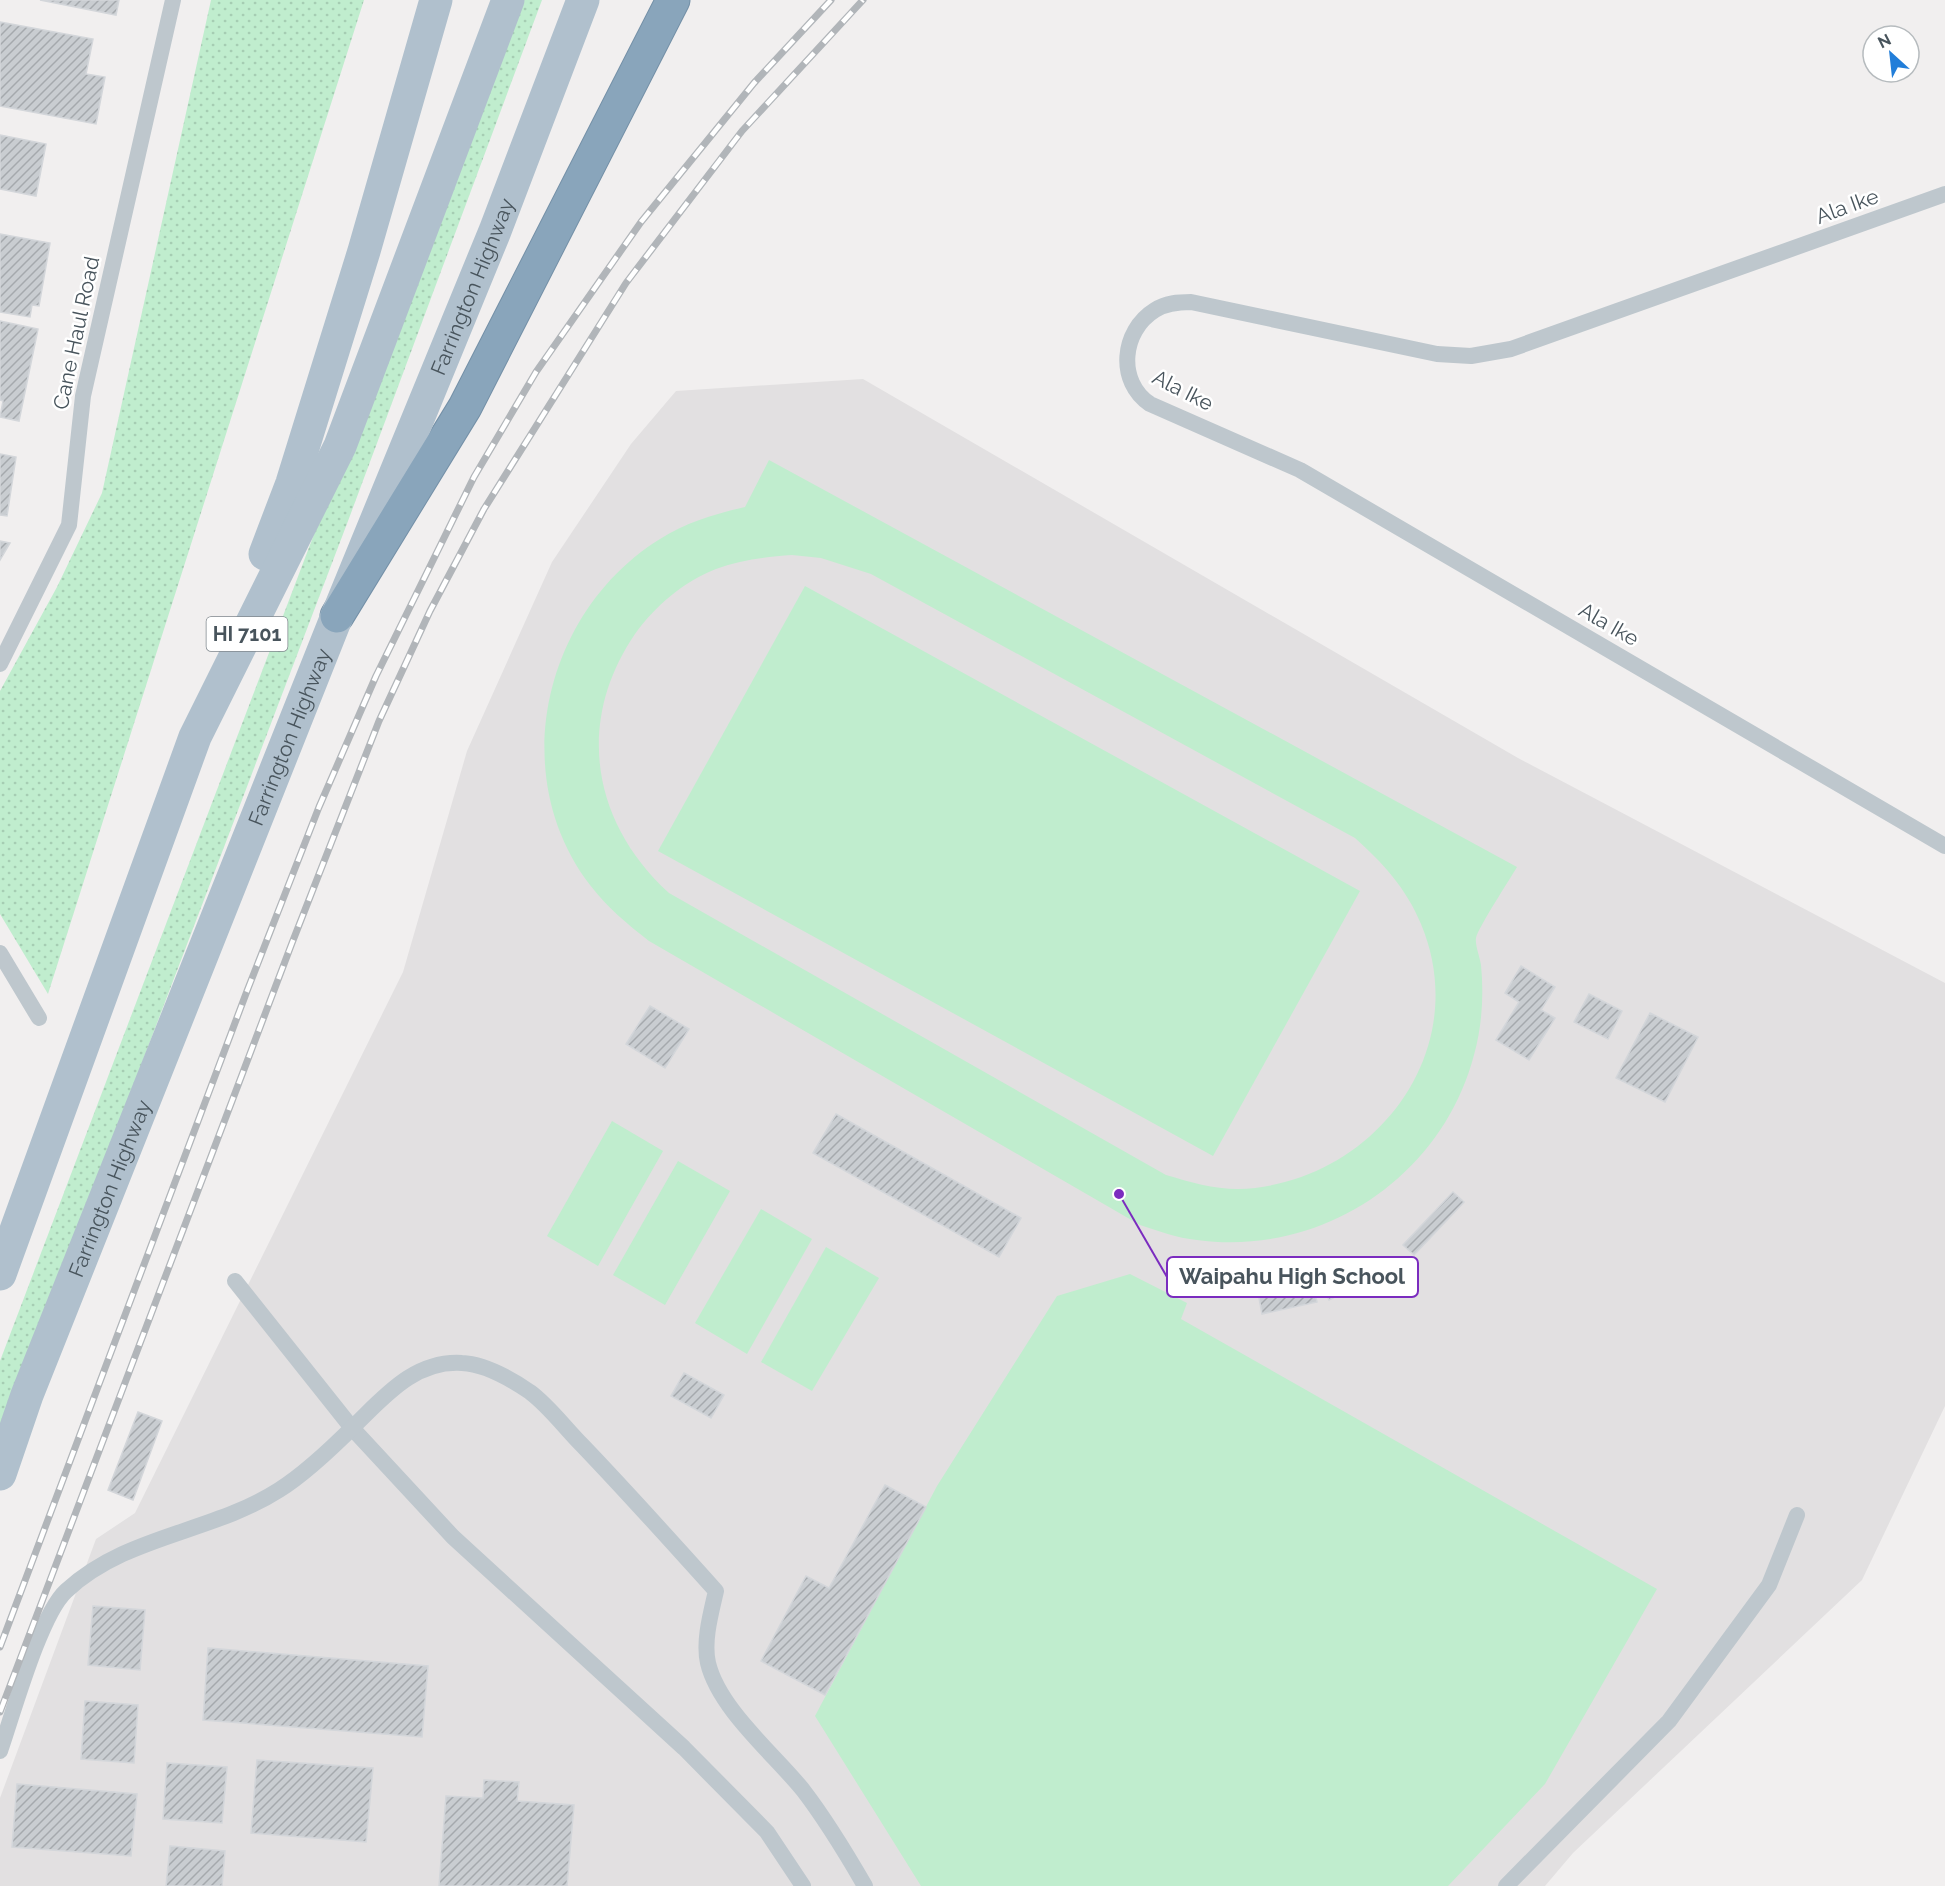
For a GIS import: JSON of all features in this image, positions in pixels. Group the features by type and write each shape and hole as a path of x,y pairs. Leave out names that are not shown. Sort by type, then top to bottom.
{"highway":[{"path":"337,616 465,407 673,0"}],"main road":[{"path":"195,737 292,483 364,251 436,0"},
{"name":"HI 7101","path":"0,1274 195,737 340,446 508,0"},
{"name":"Farrington Highway","path":"0,1474 31,1384 337,616 495,231 584,0"}],"lane":[{"name":"Cane Haul Road","path":"0,664 69,525 83,396 173,0"},
{"name":"Ala Ike","path":"1945,194 1511,349 1471,356 1437,354 1191,302 1165,305 1145,318 1130,346 1126,367 1131,386 1150,404 1300,470 1945,846"},
{"path":"0,953 39,1018"},
{"path":"235,1281 352,1428 453,1536 684,1748 767,1832 802,1886"},
{"path":"0,1750 40,1636 64,1592 106,1560 232,1514 280,1490 352,1428 396,1384 428,1367 462,1363 499,1373 532,1393 618,1482 716,1591 708,1623 708,1663 724,1698 804,1791 844,1849 865,1886"},
{"path":"1506,1886 1669,1721 1769,1585 1797,1515"}],"shaded area":[{"path":"863,379 1518,758 1945,983 1945,1406 1862,1580 1573,1853 1545,1886 0,1886 0,1798 96,1539 135,1513 403,972 467,751 552,562 631,444 676,391"}],"green space":[{"path":"211,0 364,0 48,994 0,914 0,691 57,587 102,493"},
{"path":"517,0 542,0 348,521 0,1436 0,1361"},
{"path":"769,460 1517,867 1476,938 1482,976 1481,1022 1474,1055 1458,1099 1435,1138 1405,1172 1370,1200 1331,1221 1289,1235 1243,1242 1197,1240 1154,1230 1140,1225 649,941 610,908 590,885 564,841 549,794 544,745 550,697 565,650 589,607 620,570 660,539 680,528 745,507","holes":["792,555 821,558 871,574 1355,838 1375,857 1401,888 1421,924 1434,972 1434,1019 1422,1063 1400,1103 1369,1137 1330,1164 1286,1182 1229,1189 1202,1185 1166,1175 669,893 643,865 623,835 609,803 601,770 599,736 604,702 616,668 635,634 651,614 681,588 704,574 735,563 763,558"]},
{"path":"805,586 1360,891 1213,1156 658,851"},
{"path":"612,1121 663,1151 598,1266 547,1236"},
{"path":"678,1161 730,1191 665,1305 613,1275"},
{"path":"761,1209 812,1239 747,1354 695,1323"},
{"path":"826,1247 879,1278 812,1391 761,1362"},
{"path":"1130,1274 1187,1303 1181,1319 1657,1589 1545,1784 1448,1886 921,1886 815,1716 937,1486 1057,1296"}],"building":[{"path":"40,0 119,0 116,15"},
{"path":"0,22 93,39 86,74 105,77 96,124 0,106"},
{"path":"0,135 46,144 36,196 0,189"},
{"path":"0,234 50,243 39,306 32,305 30,317 0,312"},
{"path":"0,321 38,329 19,421 0,417 3,401 0,400"},
{"path":"0,454 16,457 7,516 0,515"},
{"path":"0,541 10,543 0,560"},
{"path":"1521,966 1555,987 1541,1010 1555,1018 1529,1060 1496,1040 1519,1002 1505,993"},
{"path":"1589,994 1622,1011 1608,1039 1574,1022"},
{"path":"650,1006 689,1029 665,1068 626,1044"},
{"path":"1650,1013 1698,1037 1665,1102 1616,1078"},
{"path":"836,1114 1021,1218 999,1257 813,1153"},
{"path":"1453,1192 1464,1202 1414,1255 1403,1245"},
{"path":"1385,1257 1391,1269 1329,1300 1323,1288"},
{"path":"1308,1260 1317,1302 1262,1314 1254,1271"},
{"path":"684,1373 724,1395 711,1418 671,1396"},
{"path":"138,1412 162,1421 133,1500 108,1490"},
{"path":"885,1485 926,1507 825,1695 761,1661 806,1576 829,1588"},
{"path":"93,1606 145,1610 140,1670 88,1665"},
{"path":"208,1648 428,1666 422,1737 203,1720"},
{"path":"85,1701 138,1705 134,1763 81,1759"},
{"path":"257,1760 373,1768 366,1842 251,1833"},
{"path":"167,1763 227,1767 222,1823 163,1819"},
{"path":"484,1780 519,1782 517,1801 574,1805 567,1886 439,1886 446,1796 483,1798"},
{"path":"17,1784 137,1794 131,1856 12,1847"},
{"path":"170,1846 225,1851 222,1886 166,1886"}],"railway":[{"path":"0,1647 247,991 319,807 376,676 474,477 536,372 641,222 754,83 831,0"},
{"path":"0,1712 292,943 379,721 430,611 484,509 626,283 742,131 863,0"}],"place":[{"name":"Waipahu High School","path":"1119,1194"}]}
